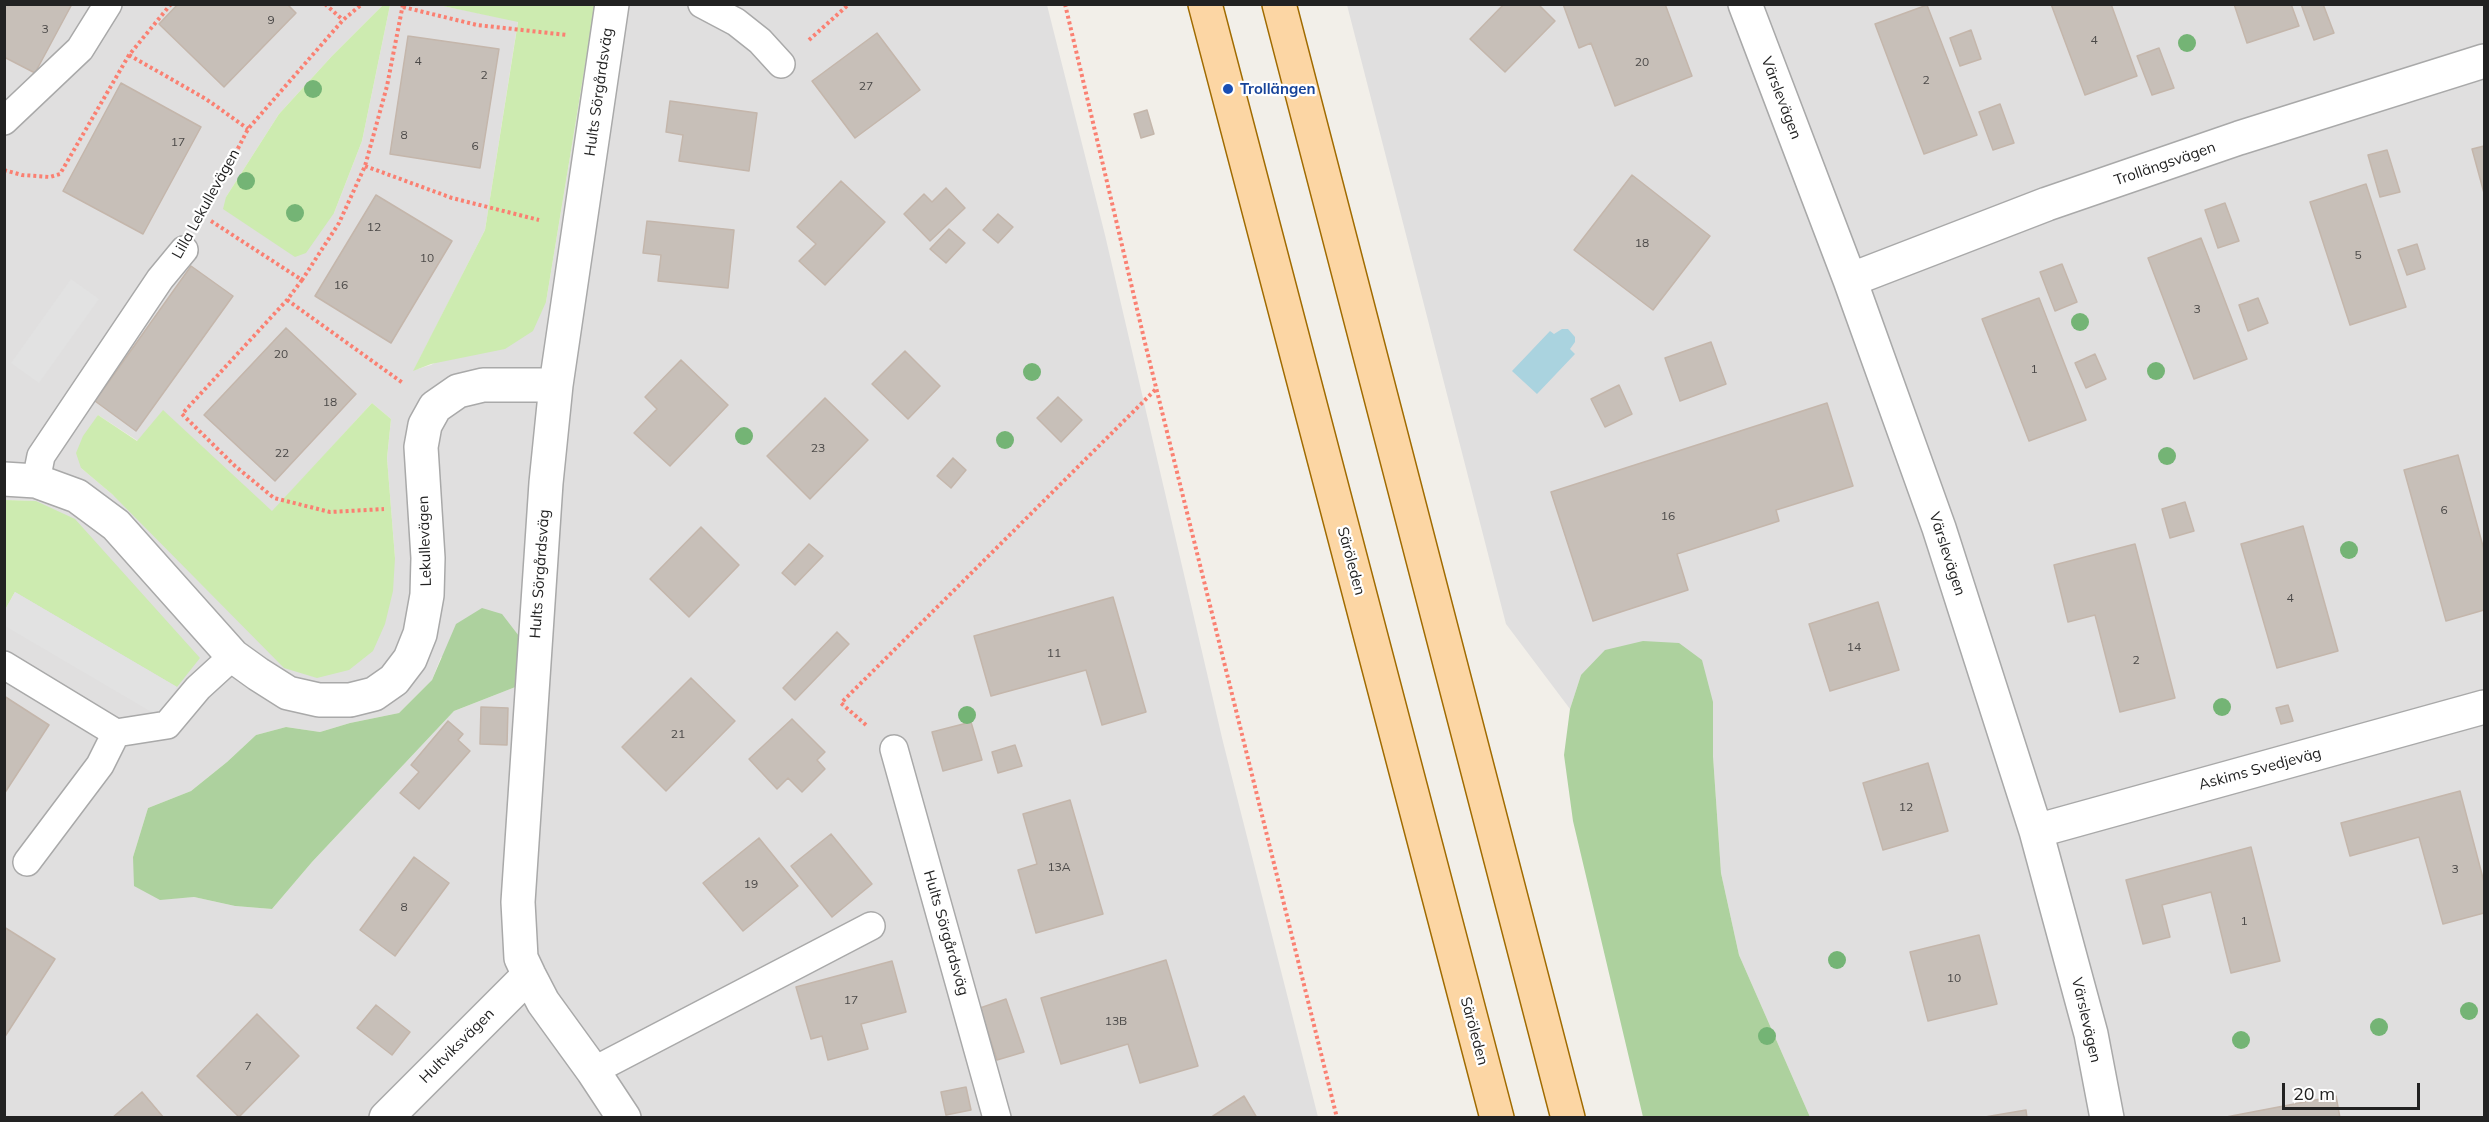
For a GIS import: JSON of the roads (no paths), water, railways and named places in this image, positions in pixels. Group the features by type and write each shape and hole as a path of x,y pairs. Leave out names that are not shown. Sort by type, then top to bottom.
{"main road":[{"name":"Säröleden","path":"1205,4 1497,1118"},
{"path":"1279,4 1569,1118"}],"street":[{"name":"Hults Sörgårdsväg","path":"612,4 556,385 546,483 518,902 521,958 529,975 543,1002 594,1071 624,1118"},
{"name":"Värslevägen","path":"1745,4 1850,280 1939,528 2036,831 2091,1034 2107,1118"},
{"name":"Trollängsvägen","path":"1850,280 2047,204 2205,149 2414,81 2484,61"},
{"name":"Lekullevägen","path":"20,480 77,496 116,525 233,656 288,693 319,700 350,700 374,694 394,680 410,659 420,634 427,595 428,558 421,447 425,425 435,407 458,391 483,385 556,385"},
{"name":"Askims Svedjeväg","path":"2036,831 2484,706"},
{"name":"Hultviksvägen","path":"386,1118 529,975"}],"lane":[{"path":"4,121 80,50 108,4"},
{"path":"702,4 736,22 760,41 781,64"},
{"name":"Lilla Lekullevägen","path":"20,480 41,456 160,279 184,250"},
{"path":"4,665 116,733 167,725 198,688 233,656"},
{"path":"27,862 100,765 116,733"},
{"name":"Hults Sörgårdsväg","path":"894,748 997,1118"},
{"path":"594,1071 871,926"}],"water":[{"path":"1562,329 1568,329 1575,337 1575,342 1570,349 1575,354 1537,394 1512,371 1550,331 1554,334"}],"place":[{"name":"Trollängen","path":"1228,89"}]}
